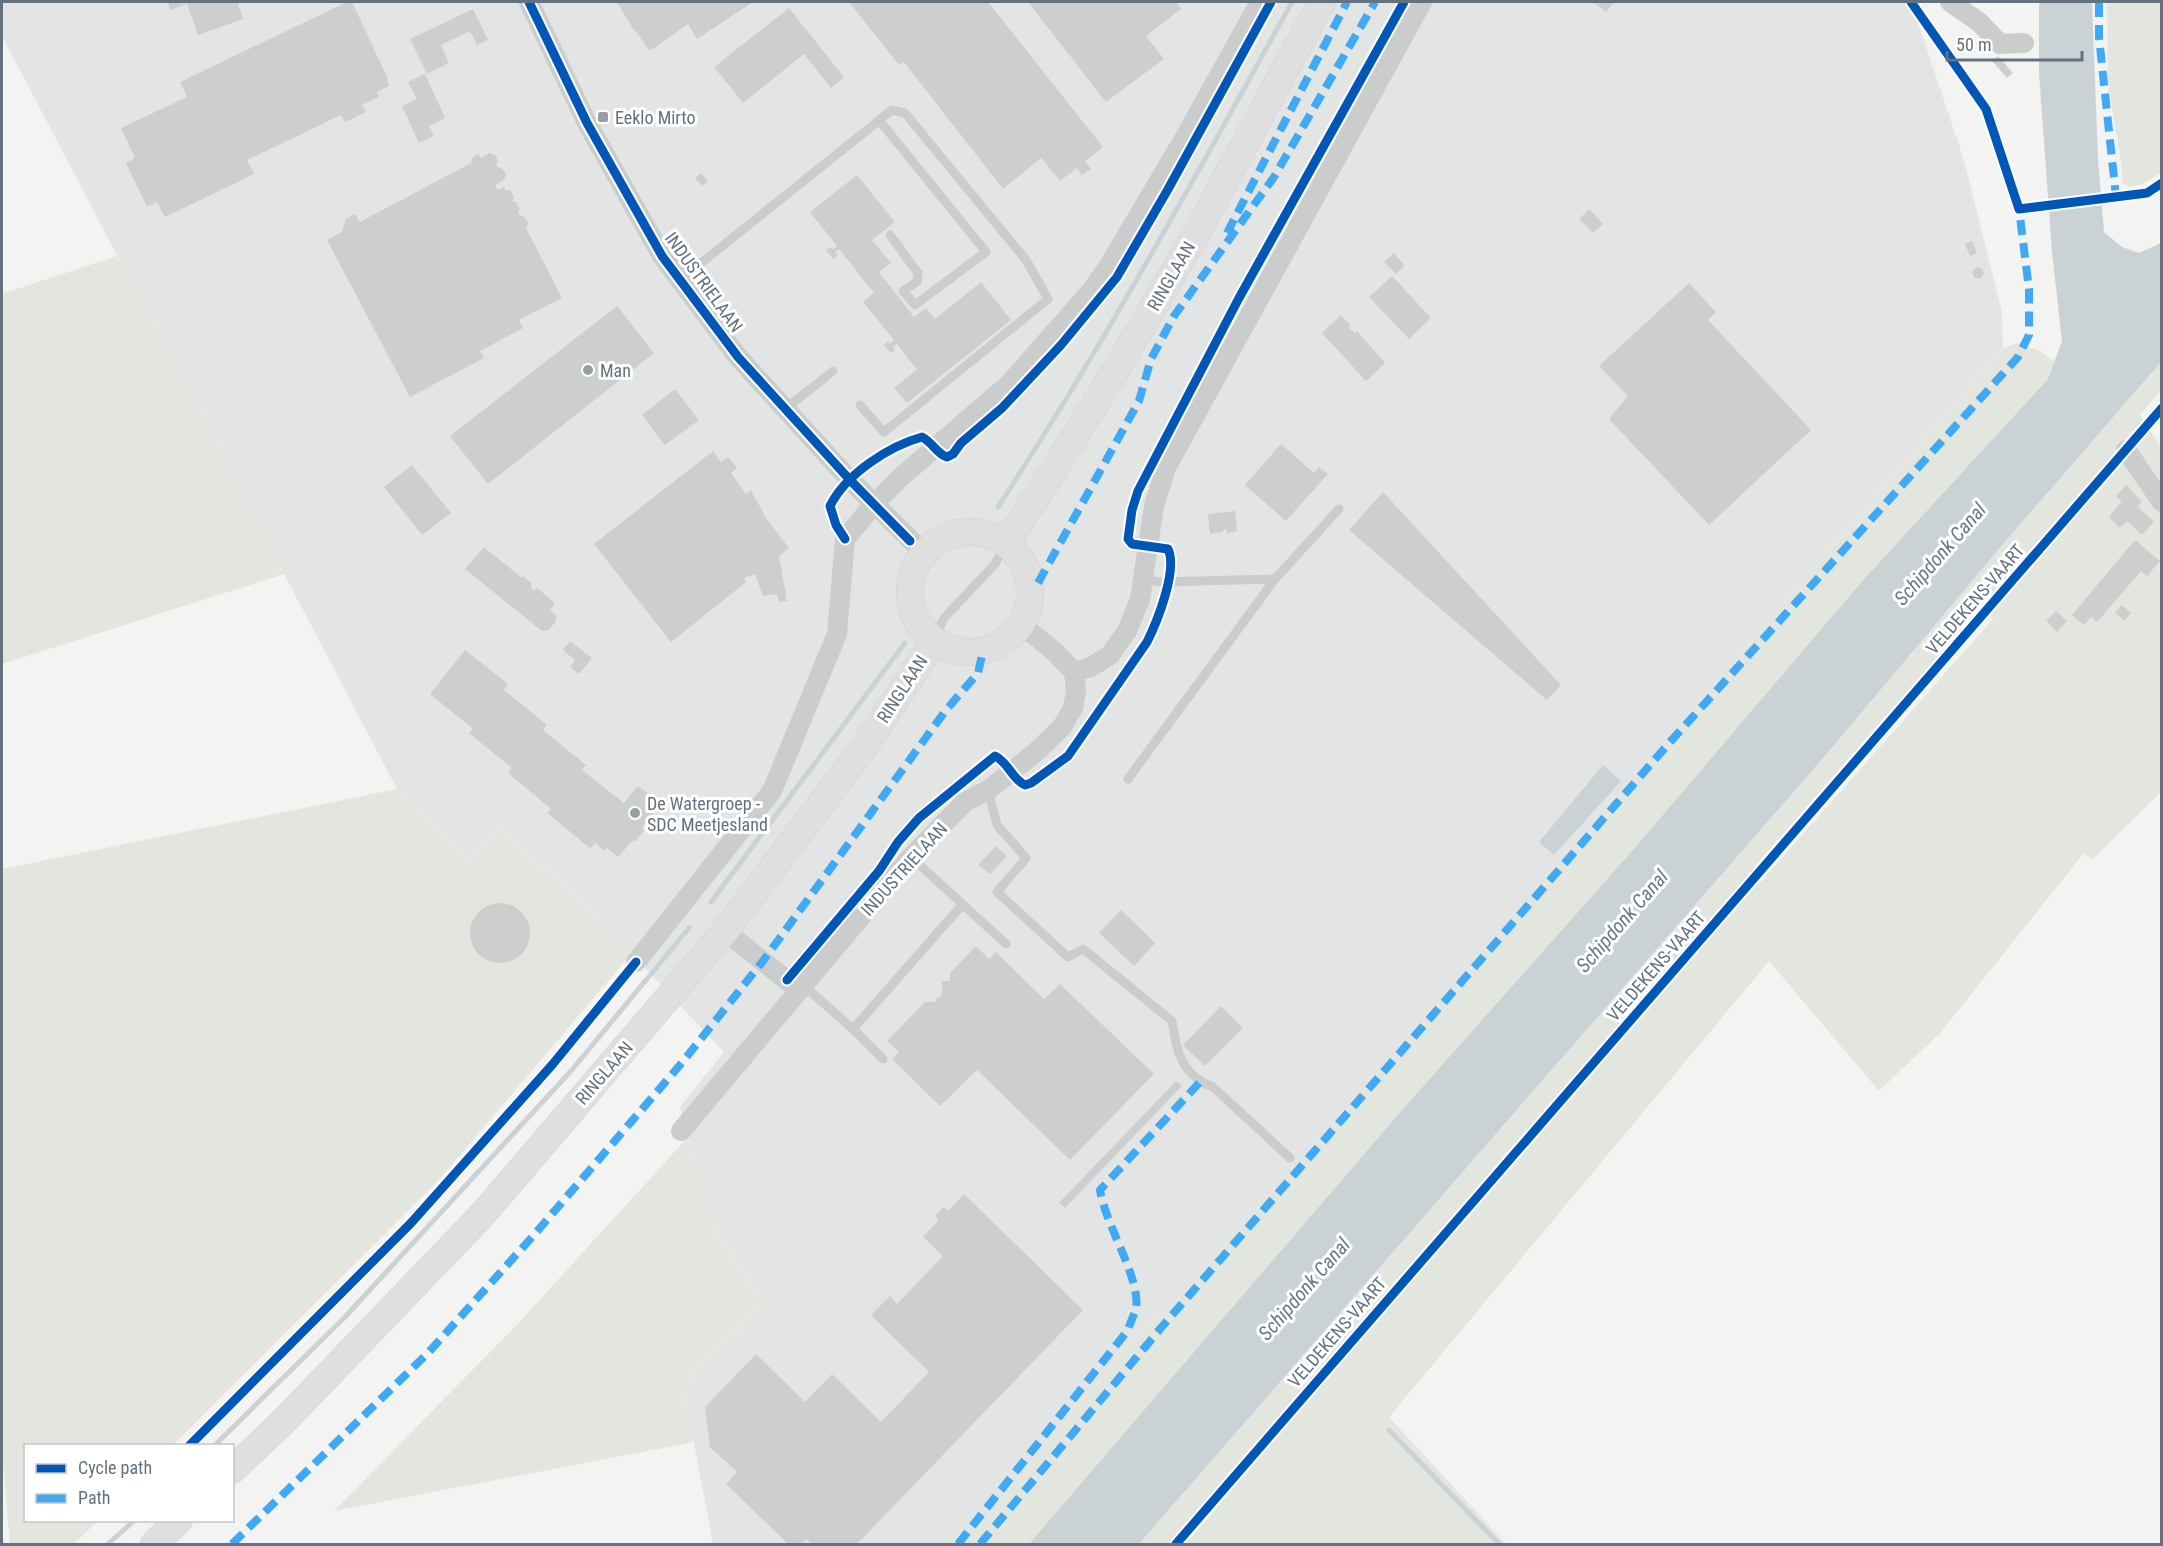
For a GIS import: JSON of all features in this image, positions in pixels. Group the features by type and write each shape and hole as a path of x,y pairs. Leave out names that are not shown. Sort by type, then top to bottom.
{"main road":[{"name":"RINGLAAN","path":"1006,543 1043,488 1133,342 1203,221 1322,2"},
{"path":"923,552 939,539 959,531 981,532 1006,543 1018,554 1027,572 1030,588 1028,608 1021,624"},
{"name":"RINGLAAN","path":"923,552 910,578 909,593 911,609 922,629 933,640 949,649 964,652 983,651 999,645 1021,624"},
{"name":"RINGLAAN","path":"234,1468 291,1414 482,1215 725,931 864,747 933,640"},
{"path":"154,1545 178,1522"}],"street":[{"name":"INDUSTRIELAAN","path":"529,2 587,123 662,256 738,357 874,504 923,552"},
{"path":"636,962 772,791 837,634 845,539 874,504 901,477 1010,383 1091,291 1110,264 1185,136 1260,2"},
{"path":"1021,624 1055,652 1074,672 1091,668 1110,655 1127,631 1140,599 1154,506 1166,468 1422,2"},
{"path":"1950,2 1979,22 2000,44 2024,43"},
{"path":"2126,450 2162,502"},
{"name":"INDUSTRIELAAN","path":"681,1131 911,857 965,802 988,790 1036,752 1062,727 1072,708 1076,691 1074,672"},
{"path":"725,931 801,987"}],"lane":[{"path":"680,280 879,120 892,111 905,113 1026,260 1048,299 884,432 860,405"},
{"path":"879,120 986,252 915,305 903,291 918,282 918,273 890,235"},
{"path":"785,409 833,371"},
{"path":"1128,779 1275,579 1339,508"},
{"path":"933,640 944,618 994,564 1006,543"},
{"path":"1144,580 1162,582 1275,579"},
{"path":"988,790 997,825 1026,858 997,892 1068,957 1083,949 1172,1021 1175,1042 1183,1064 1200,1082 1213,1087 1290,1158"},
{"path":"911,857 1006,944"},
{"path":"853,1029 962,905"},
{"path":"801,987 853,1029 883,1059"}],"shaded area":[{"path":"2,2 1911,2 1964,160 2002,312 2003,348 1488,949 1178,1300 1113,1357 967,1544 713,1544 683,1385 763,1302 713,1230 680,1107 724,1052 593,913 499,827 466,862 397,789 2,36"},
{"path":"2107,2 2161,2 2161,173 2142,184 2130,187 2123,183 2108,85"},
{"path":"117,256 284,574 2,664 2,294"},
{"path":"2018,343 2040,351 2055,362 2048,379 1864,579 1632,851 1395,1118 1029,1544 967,1544 1113,1357 1178,1300 1488,949 2003,348"},
{"path":"2161,362 2161,390 2140,415 2161,447 2161,792 2092,860 2084,853 1941,1032 1879,1091 1769,961 1389,1417 1506,1544 1186,1544 1321,1386 1312,1378 1169,1544 1139,1544 1830,750 1998,550","holes":["1982,606 1993,619 1758,885 1754,867"]},
{"path":"397,789 466,862 499,827 593,913 631,954 438,1181 174,1444 24,1444 24,1522 97,1522 74,1544 10,1544 2,1449 2,869"},
{"path":"688,1137 713,1230 763,1302 683,1385 694,1442 334,1511 514,1328"}],"water":[{"name":"Schipdonk Canal","path":"2039,2 2092,2 2098,159 2104,232 2122,247 2139,253 2161,243 2161,362 1998,550 1830,750 1139,1544 1029,1544 1395,1118 1632,851 1864,579 2048,379 2062,341 2052,252 2039,73"},
{"path":"1603,765 1621,781 1554,855 1539,842"}],"building":[{"path":"168,2 243,2 238,4 243,19 198,35 187,4 170,10"},
{"path":"347,2 352,2 388,79 389,86 377,92 379,97 362,105 366,112 345,122 341,115 247,160 254,174 165,217 157,202 147,207 126,163 135,158 121,128 187,97 180,82"},
{"path":"617,2 753,2 697,39 688,24 651,50 635,32"},
{"path":"849,2 988,2 1103,147 1085,161 1091,169 1082,175 1077,168 1060,181 1041,158 1003,189 904,62 899,65"},
{"path":"1028,2 1176,2 1181,9 1146,36 1164,59 1106,102"},
{"path":"1593,2 1614,2 1606,12"},
{"path":"789,8 844,77 831,88 804,54 743,103 714,67"},
{"path":"473,9 488,40 477,45 470,31 441,45 449,63 427,74 410,39"},
{"path":"1998,56 2013,73 2007,78 1992,61"},
{"path":"425,74 445,118 429,126 434,136 419,143 402,106 417,99 408,82"},
{"path":"489,153 495,155 498,161 496,166 503,169 506,175 504,180 495,185 498,190 504,187 505,190 510,190 514,197 512,201 516,202 520,209 518,214 528,223 526,228 562,298 519,320 523,328 480,351 484,358 410,397 327,240 342,232 346,219 355,214 360,222 471,163 473,157 478,154 481,158"},
{"path":"701,173 708,181 702,186 695,178"},
{"path":"857,175 895,222 872,240 891,263 879,272 914,317 926,308 935,319 981,282 1011,320 907,403 894,388 917,370 897,344 891,353 884,345 894,340 863,302 874,293 839,249 835,252 838,255 833,259 826,250 837,246 810,212"},
{"path":"1589,209 1603,224 1593,233 1579,219"},
{"path":"1972,241 1977,253 1970,256 1965,244"},
{"path":"1394,253 1405,266 1396,274 1384,262"},
{"path":"1978,268 1982,269 1982,277 1978,278 1974,277 1973,273 1974,269"},
{"path":"1392,276 1431,318 1409,339 1369,297"},
{"path":"1689,283 1716,312 1708,320 1811,430 1709,525 1609,419 1628,396 1599,366"},
{"path":"617,306 654,353 488,484 450,436"},
{"path":"1341,315 1351,326 1349,328 1355,333 1357,331 1385,363 1366,381 1322,333"},
{"path":"675,389 699,420 665,445 642,415"},
{"path":"1281,444 1314,473 1319,467 1328,474 1286,521 1245,485"},
{"path":"713,451 721,462 728,457 737,468 731,473 746,494 751,490 766,518 789,548 779,556 787,601 779,602 777,594 763,596 755,574 744,578 746,582 671,642 594,544"},
{"path":"412,465 451,513 422,535 384,487"},
{"path":"2126,485 2142,502 2137,506 2154,522 2142,535 2127,521 2120,528 2109,517 2122,501 2116,496"},
{"path":"1383,492 1561,685 1547,700 1349,530"},
{"path":"1235,511 1237,531 1226,533 1226,529 1223,532 1210,534 1208,514"},
{"path":"2135,540 2160,561 2147,576 2141,571 2097,622 2091,617 2084,625 2072,615"},
{"path":"484,547 522,578 523,576 532,584 530,587 534,591 537,588 555,603 550,610 556,615 556,621 549,630 542,631 465,569"},
{"path":"2122,605 2131,613 2124,621 2115,613"},
{"path":"2056,611 2067,621 2057,632 2046,621"},
{"path":"570,641 592,658 579,674 570,667 575,660 563,650"},
{"path":"465,650 508,684 504,690 547,725 543,730 586,765 582,770 624,803 638,786 661,804 642,828 644,830 635,842 633,840 618,857 607,848 605,851 595,843 590,848 547,813 551,809 508,773 512,768 469,733 473,729 430,694"},
{"path":"996,846 1007,856 990,874 978,865"},
{"path":"500,903 521,912 530,933 521,954 500,963 479,954 470,933 479,912"},
{"path":"1121,910 1155,943 1134,966 1099,933"},
{"path":"976,946 989,959 996,952 1044,999 1060,984 1154,1074 1070,1160 977,1070 940,1106 892,1059 899,1052 887,1041 925,1002 936,1002 936,999 942,995 942,981 950,981 950,973"},
{"path":"1221,1006 1243,1028 1205,1066 1183,1045"},
{"path":"1176,1081 1182,1086 1065,1208 1059,1203"},
{"path":"964,1194 1083,1310 857,1544 812,1544 806,1539 801,1544 788,1544 726,1484 737,1472 710,1447 705,1407 756,1354 805,1402 832,1374 881,1422 929,1372 871,1315 890,1296 897,1304 943,1256 923,1237 939,1220 935,1216 943,1207 948,1211"}],"waterway":[{"path":"998,507 1113,320 1292,2"},
{"path":"711,902 905,643"},
{"path":"216,1444 344,1318 571,1071 689,928"},
{"path":"1389,1430 1499,1544"},
{"path":"108,1544 133,1522"}],"marked path":[{"path":"1227,233 1347,2"},
{"path":"1038,583 1139,401 1151,359 1174,316 1274,177 1375,2"},
{"path":"2099,2 2099,37 2116,197"},
{"path":"980,1544 1166,1322 1670,742 2018,357 2029,335 2029,289 2019,209"},
{"path":"232,1544 428,1353 533,1236 680,1065 763,961 946,710 978,673 983,651"},
{"path":"958,1544 1128,1330 1136,1308 1136,1296 1100,1190 1200,1082"}],"cycle path":[{"path":"529,2 587,123 662,256 738,357 850,480 910,541"},
{"path":"845,539 836,525 830,506 837,494 857,472 883,454 922,437 943,455 947,457 953,454 961,443 1002,408 1061,345 1117,277 1271,2"},
{"path":"787,980 879,871 898,842 919,818 995,756 1025,785 1068,756 1147,642 1165,596 1170,558 1168,549 1132,544 1128,539 1132,510 1138,491 1239,298 1404,2"},
{"path":"1911,2 1986,109 2019,209 2147,193 2162,183"},
{"name":"VELDEKENS-VAART","path":"1176,1544 2162,408"},
{"path":"191,1444 411,1223 552,1065 636,962"}],"place":[{"name":"Eeklo Mirto","path":"603,117"},
{"name":"Man","path":"588,370"},
{"name":"De Watergroep - SDC Meetjesland","path":"635,813"}]}
